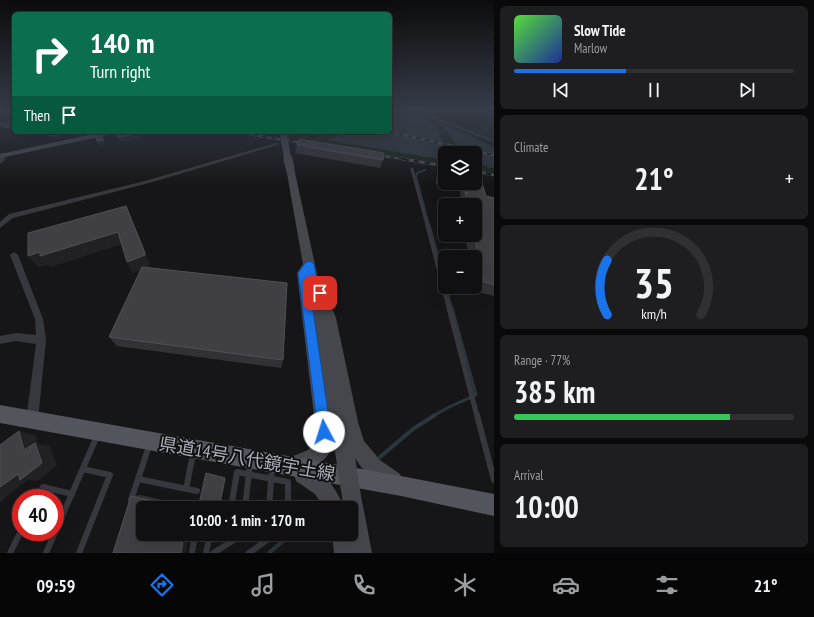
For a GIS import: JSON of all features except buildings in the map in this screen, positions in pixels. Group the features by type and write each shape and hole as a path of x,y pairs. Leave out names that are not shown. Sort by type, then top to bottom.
{"main road":[{"name":"県道14号八代鏡宇土線","path":"0,414 281,466 401,486 494,505"}],"street":[{"path":"1,158 100,135"},
{"path":"284,135 339,415 344,501"},
{"path":"0,226 11,216 148,182 278,144"},
{"path":"14,255 39,319 42,340 32,420"},
{"path":"281,466 317,456 325,444 324,421 303,273 310,264"},
{"path":"313,281 320,293 329,318 349,422 357,446 373,467 401,486"},
{"path":"0,340 16,337 42,340"},
{"path":"281,466 316,480 338,501"},
{"path":"343,541 345,553"},
{"path":"357,541 361,553"}],"lane":[{"path":"412,169 494,480"},
{"path":"46,553 99,432"},
{"path":"128,509 150,442"},
{"path":"186,489 194,450"},
{"path":"246,501 250,460"},
{"path":"271,501 281,466"},
{"path":"79,553 110,475 83,469"},
{"path":"232,501 236,472 288,482 288,501"},
{"path":"138,479 197,491"},
{"path":"42,489 43,487 51,489"},
{"path":"64,492 72,494"},
{"path":"10,553 16,541"},
{"path":"192,553 194,541"},
{"path":"206,553 209,541"},
{"path":"214,553 232,541"},
{"path":"249,553 265,541"}],"shaded area":[{"path":"288,135 317,135 301,140 289,138"},
{"path":"323,135 472,135 494,144 494,173 482,170 482,146 438,146 438,163 305,141"},
{"path":"342,135 439,135 444,146 438,146 438,159 327,140"},
{"path":"450,135 466,135 494,147 494,168 489,168 482,164 482,146 456,146"},
{"path":"473,135 481,135 494,140 494,143"},
{"path":"479,135 494,135 494,141"}],"waterway":[{"path":"425,170 417,173 416,177 429,225"},
{"path":"429,224 438,257"},
{"path":"448,294 452,309"},
{"path":"433,416 476,395 452,308"},
{"path":"380,457 413,429 435,415"},
{"path":"269,553 283,541"}],"railway":[{"path":"253,135 309,144"},
{"path":"403,135 494,155"},
{"path":"372,154 409,160"},
{"path":"403,159 409,160"},
{"path":"409,160 438,165"},
{"path":"482,172 494,175"}],"route":[{"path":"320,293 313,281 310,264 303,273 314,345 324,421 324,432"}]}
